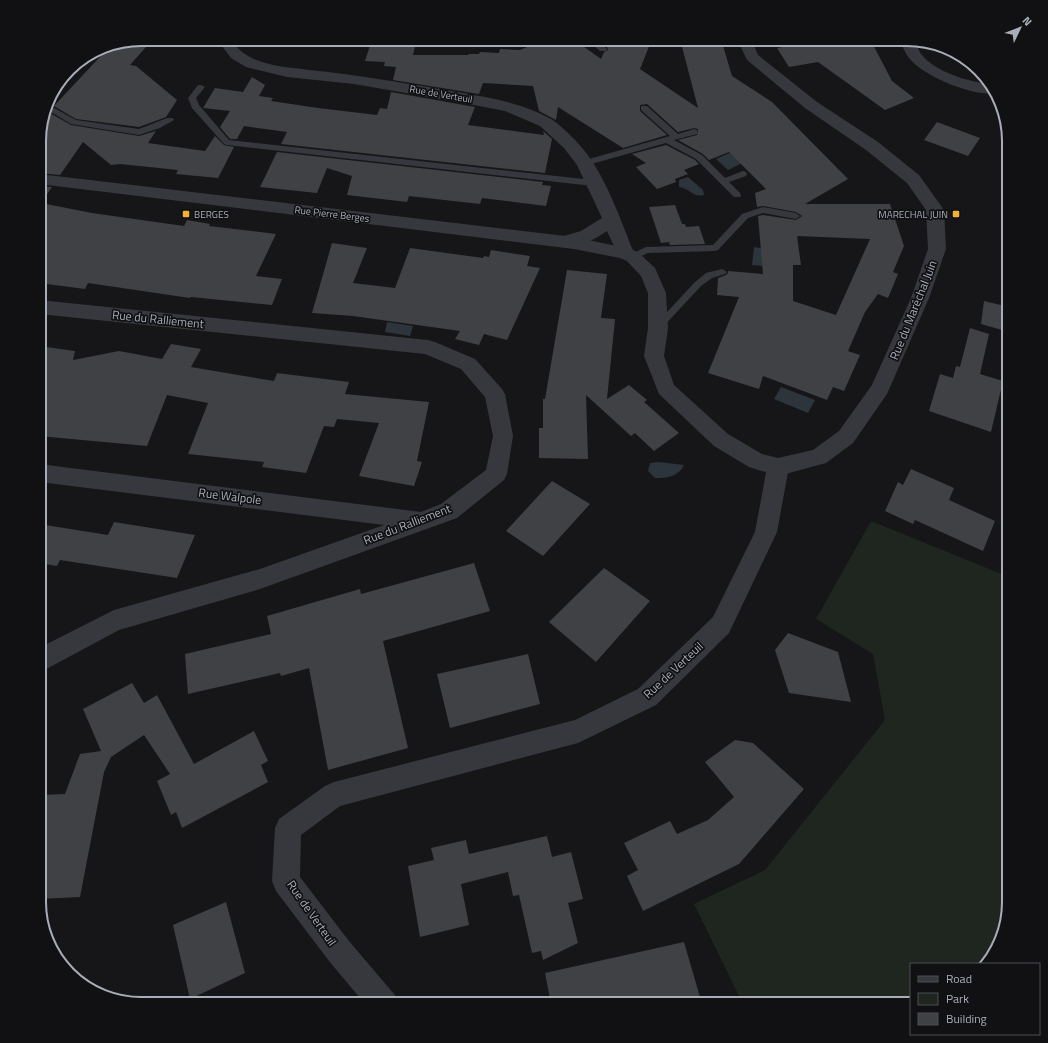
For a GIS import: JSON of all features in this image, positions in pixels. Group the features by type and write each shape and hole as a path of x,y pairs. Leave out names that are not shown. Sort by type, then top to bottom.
{"street":[{"name":"Rue de Verteuil","path":"229,46 236,55 250,64 287,72 354,79 509,107 546,123 570,144 585,163 593,183 607,209 611,221 629,255 649,272 657,293 658,328 654,356 666,389 721,440 756,461 778,467 766,532 721,625 647,697 578,730 334,796 288,828 286,881 339,951 378,997"},
{"name":"Rue du Maréchal Juin","path":"747,46 752,57 811,105 872,146 913,180 935,210 937,249 920,298 880,390 846,437 819,458 778,467"},
{"path":"910,46 915,55 924,63 944,76 971,86 986,88"},
{"name":"Rue Pierre Berges","path":"46,181 563,242 629,255"},
{"path":"563,242 587,236 611,221"},
{"name":"Rue du Ralliement","path":"46,308 428,347 468,364 495,394 503,436 496,474 449,511 260,579 114,621 46,657"},
{"name":"Rue Walpole","path":"46,474 422,520"}],"lane":[{"path":"599,46 603,49"},
{"path":"201,87 192,98 195,106 227,142 593,183"},
{"path":"644,108 672,139 699,157 737,195"},
{"path":"52,109 74,122 139,132 170,120"},
{"path":"585,163 694,132"},
{"path":"724,181 743,174"},
{"path":"629,255 646,250 715,248 745,216 763,210 796,216"},
{"path":"658,328 698,284 709,275 722,272"}],"green space":[{"path":"871,521 1002,574 1002,902 1000,920 995,938 980,963 910,963 910,997 740,997 694,904 765,870 885,720 873,654 816,619"}],"shaded area":[{"path":"734,151 746,161 728,170 716,159"},
{"path":"688,177 703,190 704,195 700,196 679,187 679,180"},
{"path":"754,247 766,249 765,266 752,265"},
{"path":"387,322 413,326 410,336 385,332"},
{"path":"781,387 815,400 808,413 774,399"},
{"path":"658,462 684,465 679,472 672,476 655,478 648,471 650,463"}],"building":[{"path":"141,46 147,46 130,65 136,66 177,100 166,117 139,127 76,119 54,106 102,55 116,49"},
{"path":"370,46 415,46 413,55 468,55 479,54 480,52 499,53 500,49 520,50 529,46 583,46 601,59 604,52 608,50 607,46 649,46 640,69 698,108 682,46 723,46 732,76 772,102 848,179 805,204 890,204 904,246 893,272 898,274 888,298 878,294 865,312 848,351 860,355 844,391 833,387 827,400 763,376 759,389 708,373 739,297 717,295 718,278 726,275 728,271 763,274 758,216 763,215 796,220 802,216 796,212 763,206 757,207 755,193 766,189 729,152 709,160 703,154 678,140 697,135 698,129 694,128 678,132 647,104 640,105 640,111 667,135 623,148 558,107 556,120 539,111 533,86 483,83 479,94 393,80 396,67 384,66 385,62 365,61","holes":["797,236 870,239 836,315 793,301 793,265 801,265"]},
{"path":"781,46 874,46 892,81 914,98 885,110 818,62 789,67 777,48 782,47"},
{"path":"252,77 265,85 259,96 273,98 271,101 318,108 377,115 380,108 387,109 391,92 475,107 468,125 544,135 543,131 552,139 545,173 281,144 287,132 244,126 237,139 230,139 220,127 230,111 203,108 215,88 243,92"},
{"path":"50,113 71,125 139,136 156,131 148,143 205,151 215,136 224,145 234,147 218,178 176,174 178,170 120,164 111,165 83,142 60,175 46,174 46,135"},
{"path":"937,122 980,138 968,156 924,140"},
{"path":"666,145 695,160 699,164 684,170 688,174 675,179 676,182 657,189 636,167 646,163 632,154"},
{"path":"277,152 543,182 542,185 551,186 546,206 482,198 480,204 409,196 407,202 347,195 352,176 327,168 317,193 260,187"},
{"path":"46,187 52,187 46,196"},
{"path":"46,204 92,213 184,226 187,220 210,224 209,226 276,234 256,276 282,279 272,305 190,298 88,283 85,289 46,284"},
{"path":"675,205 682,224 685,224 686,227 699,226 705,244 670,245 669,242 661,243 649,207"},
{"path":"332,243 367,248 353,283 395,288 410,248 483,258 484,256 489,257 491,250 530,256 527,266 540,268 507,340 484,334 479,345 455,339 460,331 353,316 312,313"},
{"path":"567,270 607,274 601,318 615,319 607,399 629,385 647,400 644,402 679,433 654,451 635,433 631,436 586,395 588,459 539,458 539,428 543,428 543,399 545,399"},
{"path":"984,301 1002,305 1002,330 981,324"},
{"path":"970,328 989,334 980,374 1002,381 991,432 929,411 940,374 953,378 956,366 960,367"},
{"path":"171,344 201,349 191,367 274,381 277,373 349,382 345,394 429,402 417,461 422,462 414,486 359,476 379,423 337,419 334,427 324,426 306,473 262,467 264,462 188,454 208,403 167,395 147,446 46,437 46,347 75,351 73,360 119,351 162,359"},
{"path":"911,469 954,488 949,500 995,521 983,551 915,520 913,524 885,511 898,482 903,485"},
{"path":"552,481 590,504 543,556 506,531"},
{"path":"114,522 195,535 177,578 60,560 57,566 46,564 46,525 108,535"},
{"path":"474,563 490,611 383,641 408,748 328,770 309,668 281,676 280,673 188,694 185,654 271,634 267,616 360,589 361,594"},
{"path":"604,568 650,601 596,662 549,622"},
{"path":"788,633 838,652 851,702 789,693 775,650"},
{"path":"528,654 540,704 450,728 437,674"},
{"path":"132,683 144,703 157,695 194,764 254,731 268,761 261,765 268,782 182,828 176,812 171,815 157,781 170,774 144,735 111,757 104,772 80,897 46,899 46,795 65,794 80,754 101,751 83,709"},
{"path":"735,740 753,743 804,789 739,864 643,911 627,876 638,870 624,843 670,821 677,834 708,820 734,797 705,762"},
{"path":"547,836 552,857 571,852 583,899 568,903 578,943 543,960 541,951 532,953 519,895 513,896 508,872 461,884 469,925 420,937 408,866 434,860 431,848 466,840 469,854"},
{"path":"226,902 245,973 194,997 190,997 173,925"},
{"path":"684,942 700,997 550,997 545,973"}],"place":[{"name":"BERGES","path":"186,214"},
{"name":"MARECHAL JUIN","path":"956,214"}]}
